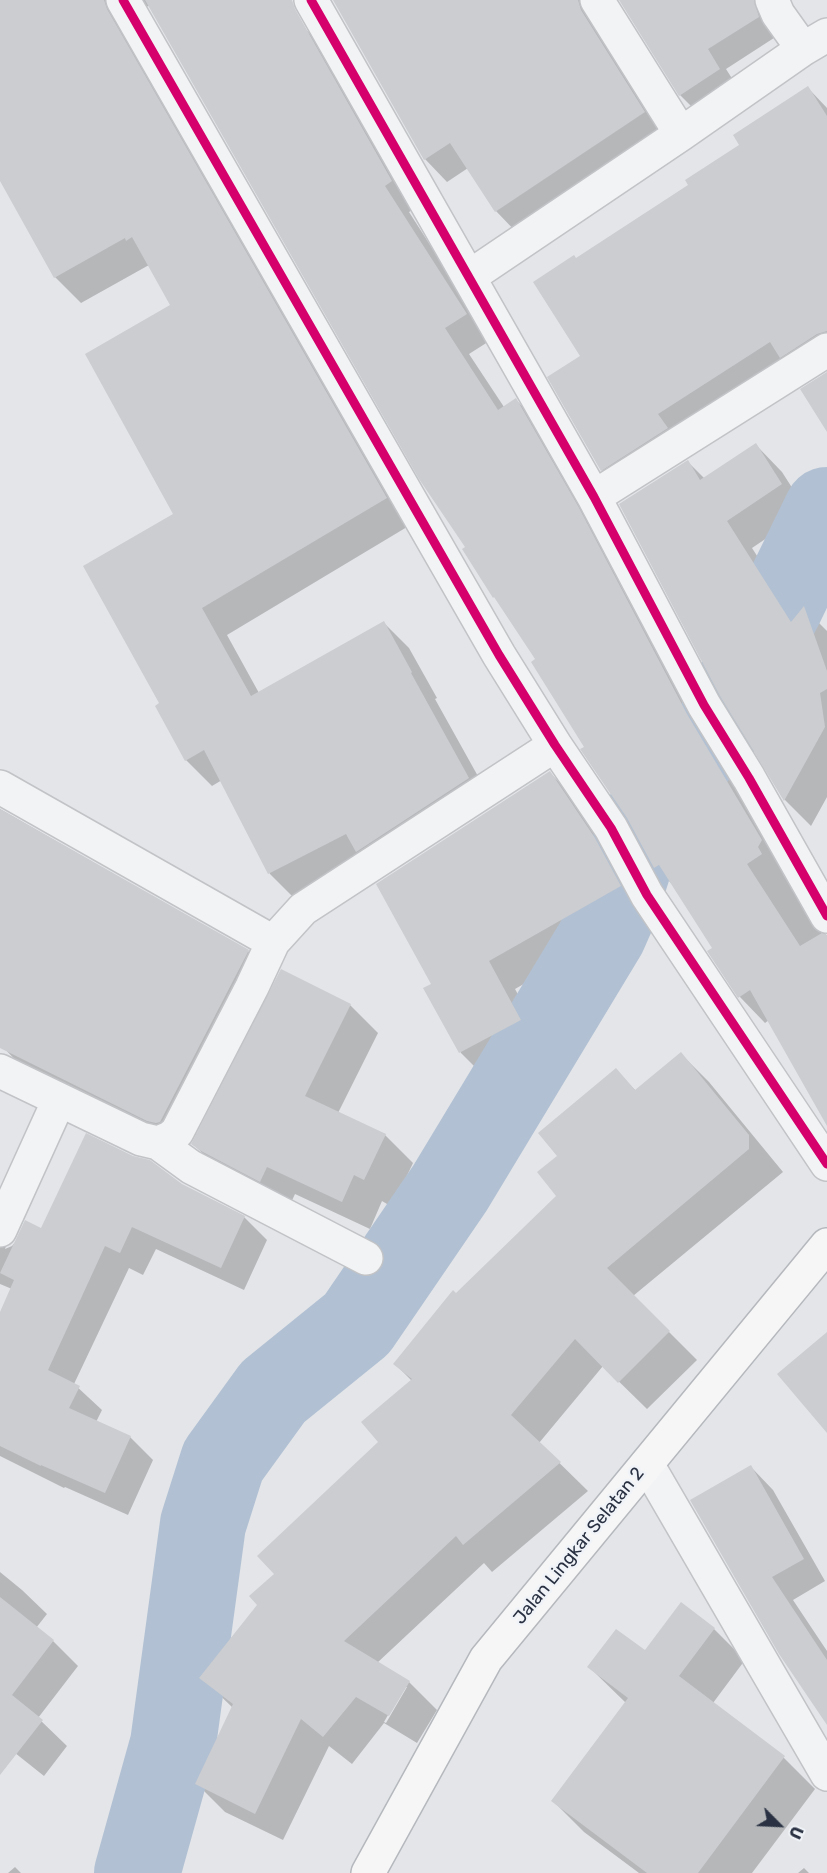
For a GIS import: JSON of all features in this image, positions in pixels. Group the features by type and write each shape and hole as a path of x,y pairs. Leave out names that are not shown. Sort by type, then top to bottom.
{"highway":[{"name":"Jalan Lingkar Selatan 2","path":"368,1873 486,1659 827,1245"}],"street":[{"path":"123,0 499,656 611,828 646,895 827,1164"},
{"path":"311,0 594,497 704,705 749,778 827,916"},
{"path":"597,0 681,134"},
{"path":"469,277 816,41 778,14 772,0"},
{"path":"594,497 827,350"},
{"path":"158,1143 170,1138 180,1126 273,942 303,909 555,745"},
{"path":"0,787 273,942"},
{"path":"0,1071 141,1139 158,1143 191,1167 366,1258"},
{"path":"0,1230 59,1100"},
{"path":"647,1464 827,1774"}],"building":[{"path":"0,0 104,0 107,9 387,498 202,608 251,696 384,621 469,778 356,852 346,834 268,874 204,750 185,761 155,706 159,703 83,566 173,514 85,354 170,305 132,237 126,241 125,238 54,278 0,181"},
{"path":"145,0 292,0 392,181 385,186 467,314 445,328 498,410 516,398 578,506 687,714 762,840 758,847 762,854 747,864 800,946 822,933 827,935 827,1126 750,990 738,998 707,951 712,948 659,865 654,868 627,818 580,749 584,747 531,662 535,659 493,598 462,549 465,547 419,479"},
{"path":"333,0 578,0 581,10 645,112 495,212 450,143 424,160"},
{"path":"619,0 754,0 759,17 708,49 720,69 679,96"},
{"path":"808,86 827,116 827,331 817,334 780,358 770,342 658,414 668,428 601,471 547,377 580,356 533,282 574,255 576,258 688,185 685,180 739,145 733,135"},
{"path":"827,372 827,432 800,389"},
{"path":"756,443 782,484 727,521 791,622 804,606 827,671 827,689 820,693 825,727 784,801 720,696 619,504 688,460 700,480"},
{"path":"550,771 595,838 621,886 489,961 521,1020 459,1053 423,988 431,984 376,884"},
{"path":"0,809 249,950 160,1122 147,1121 0,1048"},
{"path":"281,969 351,1004 305,1096 386,1134 364,1180 354,1175 342,1202 267,1167 260,1182 191,1144"},
{"path":"681,1052 749,1135 749,1149 607,1268 670,1331 618,1383 575,1339 511,1415 561,1462 463,1545 456,1536 344,1641 410,1681 389,1716 356,1697 323,1737 301,1719 255,1814 195,1784 233,1704 199,1678 257,1605 249,1596 274,1574 257,1556 378,1442 361,1422 412,1379 393,1364 453,1290 456,1293 556,1196 537,1172 557,1156 538,1133 616,1068 635,1090"},
{"path":"86,1133 133,1156 150,1160 182,1184 245,1216 221,1268 132,1227 120,1253 105,1246 48,1370 80,1386 69,1408 131,1436 105,1493 0,1446 0,1312 14,1280 0,1273 25,1220 41,1228"},
{"path":"827,1332 827,1433 777,1374"},
{"path":"751,1465 804,1559 772,1577 827,1660 827,1725 779,1654 690,1500"},
{"path":"0,1597 54,1640 12,1695 43,1720 0,1775"},
{"path":"681,1602 715,1628 679,1676 785,1756 698,1873 647,1873 551,1801 628,1698 587,1667 616,1629 645,1650"}],"waterway":[{"path":"137,1873 173,1744 203,1524 223,1461 273,1392 357,1324 450,1188 604,933 615,908 637,840 659,791 718,729 827,510"}],"cycle path":[{"path":"123,0 499,655 555,745 611,828 647,895 827,1164"},
{"path":"311,0 594,497 704,705 749,778 827,916"}]}
